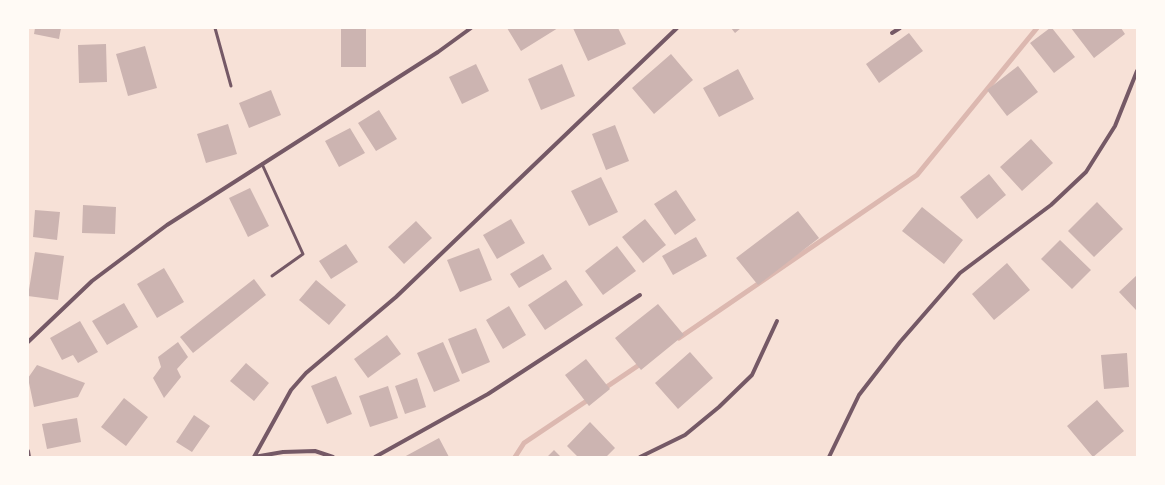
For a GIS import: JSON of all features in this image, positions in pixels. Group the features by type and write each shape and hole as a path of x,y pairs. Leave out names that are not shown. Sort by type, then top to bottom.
{"street":[{"path":"28,342 92,281 167,224 438,52 471,28"},
{"path":"333,457 315,451 283,452 254,457 291,390 306,373 396,297 677,28"},
{"path":"892,33 900,28"},
{"path":"829,457 859,396 900,342 960,273 1051,205 1086,172 1115,126 1137,71"},
{"path":"375,457 488,394 640,294"},
{"path":"640,457 685,435 719,407 752,375 777,321"},
{"path":"28,451 30,457"}],"lane":[{"path":"215,28 231,86"},
{"path":"262,164 303,254 272,276"}],"building":[{"path":"35,28 61,28 59,39 34,34"},
{"path":"341,28 366,28 366,67 341,67"},
{"path":"507,28 558,28 521,51"},
{"path":"573,28 618,28 626,44 588,61"},
{"path":"731,28 741,28 735,33"},
{"path":"1052,28 1075,57 1054,73 1030,43"},
{"path":"1071,28 1121,28 1125,34 1094,58"},
{"path":"909,33 923,51 879,83 866,64"},
{"path":"106,44 107,82 79,83 78,45"},
{"path":"145,46 157,88 128,96 116,54"},
{"path":"671,54 693,80 654,114 632,88"},
{"path":"476,64 489,91 462,104 449,77"},
{"path":"562,64 575,96 541,110 528,79"},
{"path":"1018,66 1038,92 1007,116 987,90"},
{"path":"738,69 754,99 719,117 703,88"},
{"path":"271,90 281,115 249,128 239,103"},
{"path":"379,110 397,139 376,151 358,123"},
{"path":"228,124 237,154 206,163 197,134"},
{"path":"615,125 629,161 606,170 592,134"},
{"path":"350,128 365,153 339,167 325,141"},
{"path":"1031,139 1053,163 1022,191 1000,167"},
{"path":"989,174 1006,195 977,219 960,197"},
{"path":"601,177 618,212 589,226 571,191"},
{"path":"250,188 269,226 248,237 229,198"},
{"path":"676,190 696,220 675,235 654,204"},
{"path":"1097,202 1123,229 1094,257 1068,231"},
{"path":"83,205 116,207 115,234 82,233"},
{"path":"922,207 963,240 944,264 902,231"},
{"path":"35,210 60,212 57,240 33,237"},
{"path":"798,211 819,238 758,285 736,258"},
{"path":"511,219 525,243 497,259 483,235"},
{"path":"645,219 666,245 643,263 622,237"},
{"path":"416,221 432,238 404,264 388,247"},
{"path":"696,237 707,256 673,275 662,256"},
{"path":"1060,240 1091,270 1072,289 1041,259"},
{"path":"346,244 358,262 331,279 319,261"},
{"path":"617,246 636,271 603,295 585,271"},
{"path":"479,248 492,280 460,292 447,260"},
{"path":"35,252 64,256 58,300 28,296"},
{"path":"543,254 552,269 519,288 510,274"},
{"path":"1007,263 1030,290 994,320 972,294"},
{"path":"164,268 184,302 157,318 137,284"},
{"path":"1137,275 1137,309 1136,310 1119,292"},
{"path":"254,279 266,295 193,353 180,337"},
{"path":"316,280 346,305 329,325 299,300"},
{"path":"566,280 583,305 545,330 528,305"},
{"path":"124,303 138,327 107,345 92,321"},
{"path":"658,304 684,335 641,370 615,338"},
{"path":"509,306 526,335 503,349 486,320"},
{"path":"80,321 98,352 78,363 73,355 62,360 50,338"},
{"path":"476,328 490,362 462,374 448,339"},
{"path":"387,335 401,354 368,378 354,359"},
{"path":"178,342 188,357 177,369 181,377 164,398 153,378 161,367 158,357"},
{"path":"443,342 460,381 434,392 417,353"},
{"path":"690,352 713,378 678,409 655,383"},
{"path":"1127,353 1129,387 1104,389 1101,355"},
{"path":"586,359 610,389 589,406 565,375"},
{"path":"246,363 269,383 254,401 230,381"},
{"path":"37,365 85,383 78,397 34,407 28,378"},
{"path":"336,376 352,414 327,424 311,386"},
{"path":"417,378 426,407 405,414 395,386"},
{"path":"388,386 398,418 370,427 359,396"},
{"path":"124,398 148,417 126,446 101,427"},
{"path":"1097,400 1124,431 1093,457 1067,426"},
{"path":"194,415 210,426 192,452 176,442"},
{"path":"77,418 81,442 47,449 42,424"},
{"path":"590,422 615,448 606,457 578,457 567,446"},
{"path":"439,438 449,457 404,457"},
{"path":"554,450 561,457 547,457"}],"waterway":[{"path":"679,338 917,175 1037,28"},
{"path":"602,390 642,363"},
{"path":"515,457 524,443 591,398"}]}
